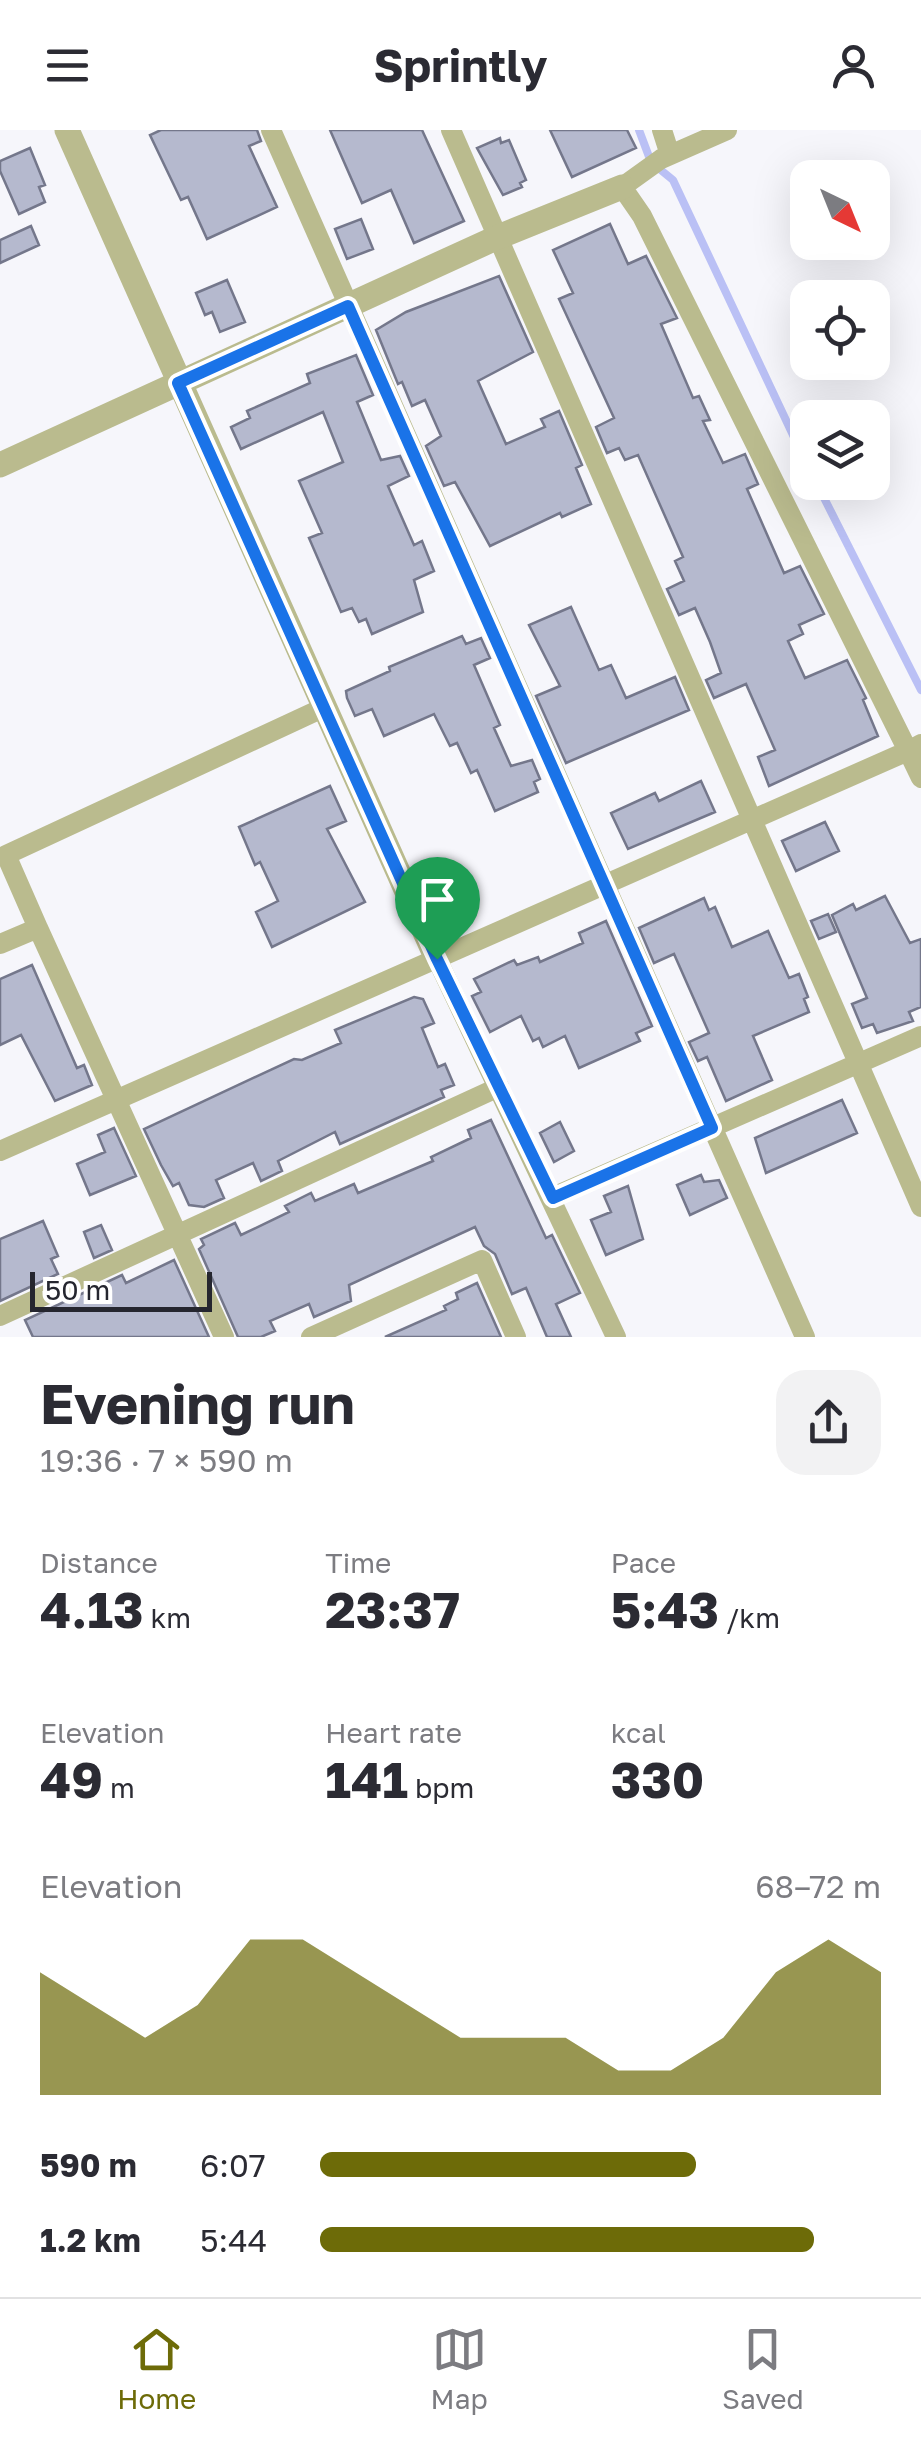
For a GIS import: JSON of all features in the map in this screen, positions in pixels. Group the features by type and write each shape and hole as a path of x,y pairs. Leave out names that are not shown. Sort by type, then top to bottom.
{"street":[{"path":"67,130 437,959 616,1337"},
{"path":"271,130 805,1337"},
{"path":"450,130 921,1207"},
{"path":"662,130 666,157"},
{"path":"0,466 498,237 629,183 666,157 727,130"},
{"path":"629,183 642,216 916,747 921,778"},
{"path":"224,1337 6,856 324,707"},
{"path":"0,1151 916,747"},
{"path":"0,944 38,928"},
{"path":"553,1198 921,1036"},
{"path":"0,1316 499,1087"},
{"path":"311,1337 482,1260 516,1337"}],"building":[{"path":"161,130 257,130 261,141 249,146 277,207 207,239 188,197 181,200 150,135"},
{"path":"330,130 422,130 464,221 414,243 391,190 362,203"},
{"path":"550,130 627,130 636,148 572,177"},
{"path":"500,138 501,143 509,140 526,180 520,183 522,187 503,195 477,148"},
{"path":"30,148 45,185 39,187 45,202 19,214 0,171 0,161"},
{"path":"361,219 373,249 347,259 335,229"},
{"path":"610,224 628,264 646,256 677,318 661,324 693,398 699,396 710,420 703,421 723,463 745,454 758,484 747,489 784,573 800,566 824,614 799,625 803,634 788,641 805,678 847,660 866,698 863,700 878,736 769,786 758,757 775,750 746,684 714,698 706,680 721,673 710,642 695,608 679,615 667,589 684,581 675,561 683,557 638,455 625,460 619,448 607,453 596,427 614,418 559,299 573,293 553,250"},
{"path":"31,226 39,245 0,263 0,240"},
{"path":"499,276 533,352 478,381 506,444 545,427 541,419 559,411 582,465 576,468 591,504 562,517 560,513 490,546 455,482 444,486 426,446 441,436 425,400 412,406 402,382 398,384 376,330 406,312"},
{"path":"227,280 245,322 220,332 212,312 205,315 196,293"},
{"path":"356,355 373,395 357,402 381,460 400,456 409,476 388,486 414,545 422,541 434,571 414,580 423,612 372,634 366,619 359,622 352,608 341,612 309,538 322,533 299,481 343,462 323,412 241,449 231,427 250,418 247,411 310,383 307,374"},
{"path":"571,607 599,670 611,665 626,698 675,677 689,710 566,763 536,696 560,686 529,625"},
{"path":"462,636 466,644 481,638 490,658 474,665 500,725 494,728 511,766 532,760 540,779 534,782 538,792 495,811 477,770 471,773 457,743 450,746 434,714 384,736 372,709 355,716 347,698 346,691 390,671 389,667"},
{"path":"701,781 715,812 628,849 611,813 655,793 659,801"},
{"path":"330,786 346,821 327,829 365,902 272,947 256,912 278,901 260,862 255,865 239,827"},
{"path":"825,822 839,851 796,871 782,841"},
{"path":"885,896 910,943 921,939 921,1007 909,1012 913,1021 877,1033 873,1024 862,1028 852,1004 867,998 832,915 853,904 856,910"},
{"path":"704,898 709,910 715,907 732,947 768,931 789,978 799,974 808,997 804,999 809,1012 753,1036 772,1080 726,1101 707,1057 698,1061 689,1042 709,1033 674,954 654,963 639,928"},
{"path":"828,914 836,932 819,939 811,921"},
{"path":"606,921 652,1026 636,1033 640,1041 579,1068 565,1036 543,1047 539,1038 533,1041 521,1016 490,1032 472,996 481,992 474,979 514,960 517,965 538,957 540,962 583,943 579,933"},
{"path":"32,965 77,1068 84,1065 92,1085 55,1101 21,1035 0,1045 0,979"},
{"path":"414,997 423,999 434,1023 422,1028 438,1067 445,1064 454,1085 441,1090 444,1097 340,1144 335,1132 278,1161 282,1171 261,1181 253,1163 216,1180 224,1198 204,1207 189,1205 179,1183 173,1186 144,1129 294,1059 302,1060 341,1043 335,1030"},
{"path":"842,1100 857,1133 766,1173 755,1138"},
{"path":"491,1120 546,1238 552,1235 580,1293 556,1304 571,1337 547,1337 526,1288 512,1294 495,1254 484,1246 475,1227 349,1285 351,1301 314,1317 309,1304 270,1321 275,1331 261,1337 238,1337 199,1249 204,1245 201,1239 235,1223 241,1235 289,1212 285,1206 311,1193 315,1201 354,1184 358,1193 433,1161 431,1157 471,1138 468,1130"},
{"path":"560,1122 574,1151 554,1162 540,1133"},
{"path":"114,1128 136,1176 90,1195 77,1164 105,1152 98,1135"},
{"path":"701,1175 704,1182 719,1180 727,1198 690,1215 677,1185"},
{"path":"628,1186 643,1239 606,1255 591,1220 611,1212 604,1196"},
{"path":"43,1221 58,1256 51,1259 58,1274 0,1301 0,1239"},
{"path":"101,1225 112,1250 94,1258 84,1232"},
{"path":"174,1260 209,1337 33,1337 25,1320 122,1275 126,1283"},
{"path":"477,1283 501,1337 385,1337 446,1310 444,1306 458,1299 456,1293"}],"waterway":[{"path":"639,130 651,162 673,180 790,429"},
{"path":"825,500 921,690"}],"route":[{"path":"348,306 712,1128 553,1198 437,959 178,383 348,306"}]}
